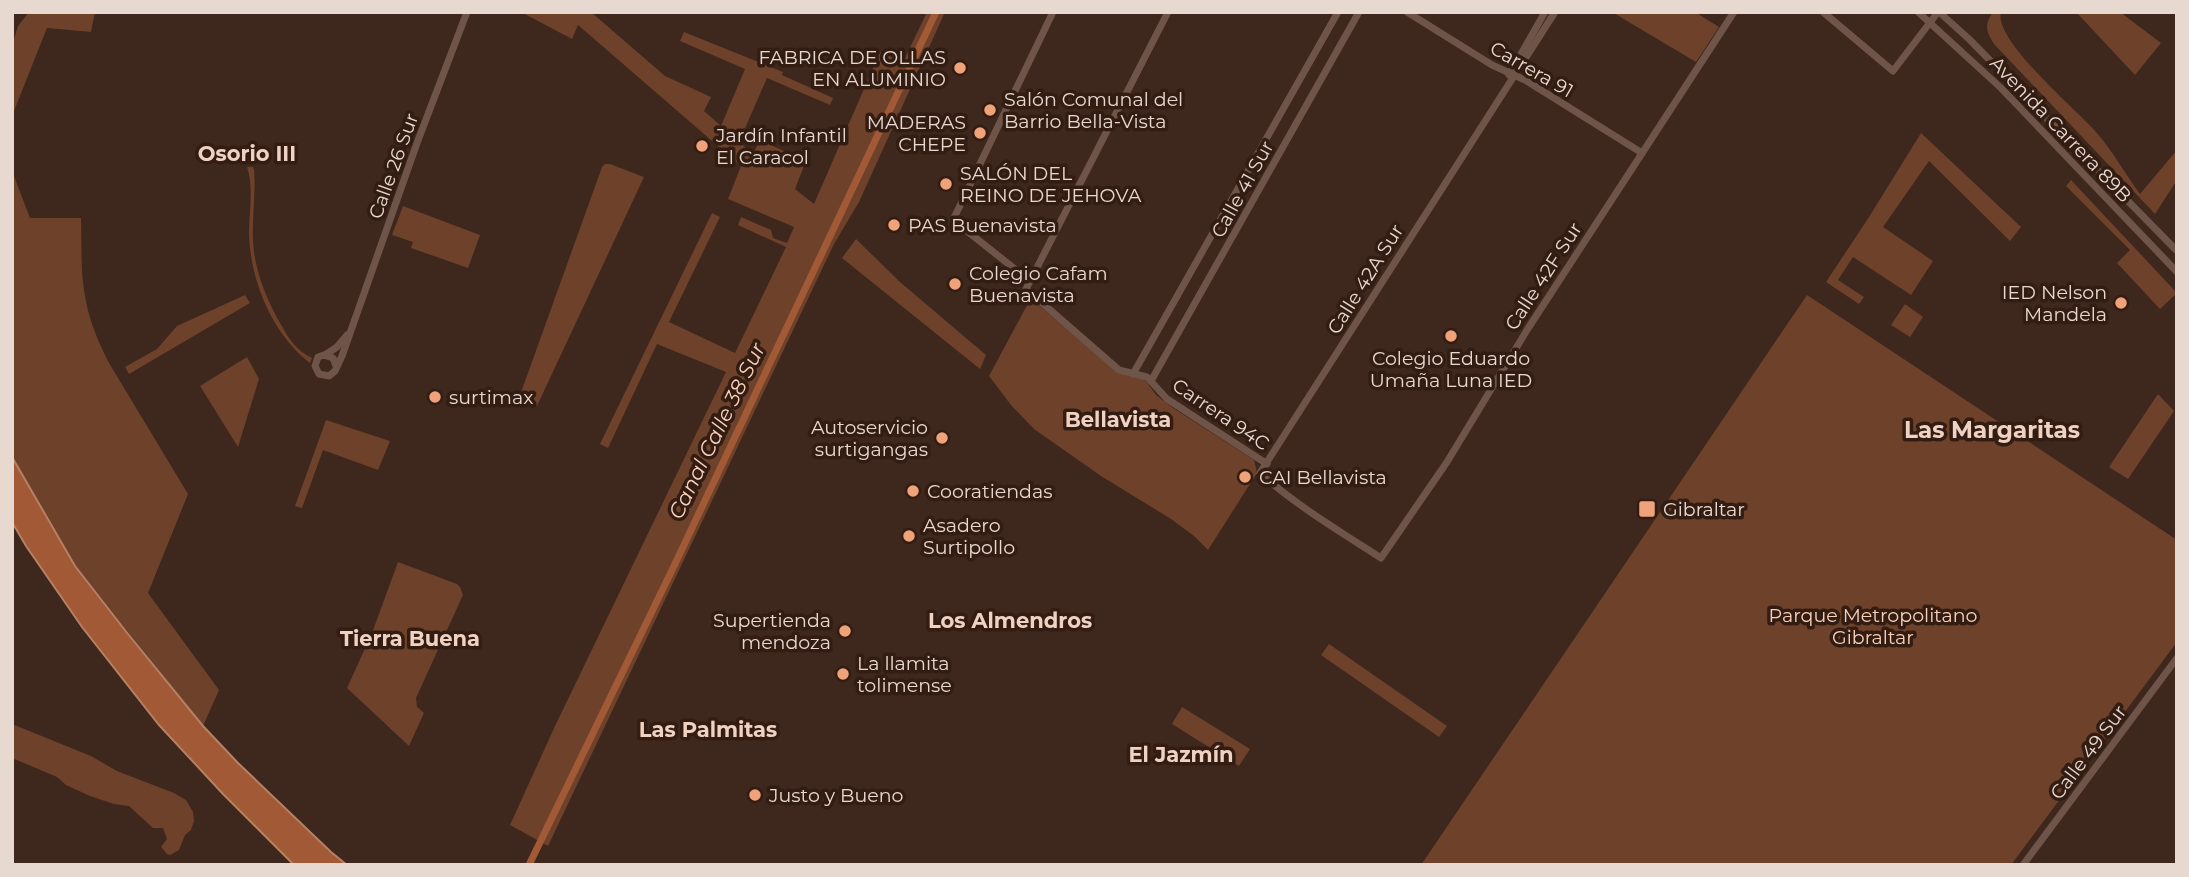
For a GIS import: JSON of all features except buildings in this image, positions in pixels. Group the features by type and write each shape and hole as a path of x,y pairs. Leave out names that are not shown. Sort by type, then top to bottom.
{"street":[{"name":"Calle 26 Sur","path":"336,366 467,12"},
{"name":"Carrera 94C","path":"1053,12 953,220 1119,370 1143,375 1167,400 1267,464"},
{"path":"1028,285 1168,12"},
{"name":"Calle 41 Sur","path":"1133,374 1338,12"},
{"name":"Calle 41 Sur","path":"1151,381 1359,12"},
{"name":"Carrera 91","path":"1407,12 1492,65 1525,80 1642,153"},
{"name":"Calle 42A Sur","path":"1260,473 1496,101 1545,12"},
{"name":"Calle 42A Sur","path":"1512,74 1555,12"},
{"name":"Calle 42F Sur","path":"1260,473 1301,506 1381,558 1447,462 1527,330 1734,12"},
{"path":"1823,12 1893,71 1938,12"},
{"name":"Avenida Carrera 89B","path":"1918,12 2001,88 2177,272"},
{"name":"Avenida Carrera 89B","path":"1938,12 1972,42 2177,251"},
{"name":"Calle 26 Sur","path":"324,355 337,347 349,332"},
{"path":"324,355 333,358 336,366 329,376 319,374 315,363 318,357 324,355"},
{"name":"Calle 49 Sur","path":"2023,865 2177,658"}],"green space":[{"path":"29,12 95,12 91,32 47,28 12,116 12,45 18,26"},
{"path":"521,12 591,12 665,76 711,97 704,111 721,126 745,69 680,41 684,32 783,72 782,75 833,98 830,105 767,78 739,142 753,154 760,140 806,161 795,189 814,204 880,52 903,62 927,12 945,12 859,202 834,244 548,846 510,825 726,372 657,344 608,448 600,444 712,213 720,217 669,322 735,353 786,247 738,225 741,217 771,230 773,238 787,243 794,227 728,199 741,166 578,25 572,39"},
{"path":"1612,12 1695,12 1719,27 1696,62"},
{"path":"1993,12 2001,12 2002,24 2010,39 2038,74 2096,132 2140,194 2177,150 2177,180 2155,214 1994,44 1987,28"},
{"path":"2076,12 2120,12 2161,43 2135,75"},
{"path":"1921,133 2021,227 2010,241 1929,161 1883,227 1933,261 1911,295 1853,257 1838,280 1864,297 1859,304 1826,282"},
{"path":"605,164 644,177 537,406 519,398"},
{"path":"247,167 253,167 254,170 253,240 262,283 286,333 297,348 312,358 310,363 274,322 259,287 250,251 251,191"},
{"path":"12,171 30,218 81,218 83,281 95,333 109,363 188,494 148,593 219,690 203,726 75,566 12,457"},
{"path":"2071,180 2177,293 2160,309 2117,263 2130,250 2066,186"},
{"path":"403,206 480,235 468,268 411,248 413,242 392,235"},
{"path":"856,239 900,282 986,355 980,369 842,258"},
{"path":"245,295 250,303 129,374 125,367 157,349 177,326"},
{"name":"Parque Metropolitano Gibraltar","path":"1807,295 2177,540 2177,642 2011,865 1421,865"},
{"path":"1036,303 1120,374 1146,381 1156,395 1173,408 1254,460 1257,473 1208,550 1171,519 1101,476 1034,429 989,376 1026,307"},
{"path":"1905,304 1923,317 1910,337 1891,325"},
{"path":"247,357 259,379 238,447 200,386"},
{"path":"2158,394 2174,411 2128,479 2109,467"},
{"path":"326,420 390,441 378,470 323,450 302,508 295,506"},
{"path":"398,562 457,584 463,595 416,698 417,707 424,713 409,746 347,688 372,633"},
{"path":"1329,644 1447,726 1439,737 1321,655"},
{"path":"1182,707 1250,749 1239,766 1172,724"},
{"path":"12,724 91,756 117,771 186,800 193,812 194,821 179,850 167,854 161,847 167,839 163,828 153,828 129,806 90,796 66,785 57,777 12,758"}],"shaded area":[{"path":"12,457 75,566 203,726 238,763 347,865 294,865 159,725 82,627 12,522"}],"waterway":[{"name":"Canal Calle 38 Sur","path":"529,865 674,566 936,12"}],"place":[{"name":"FABRICA DE OLLAS EN ALUMINIO","path":"960,68"},
{"name":"Salón Comunal del Barrio Bella-Vista","path":"990,110"},
{"name":"MADERAS CHEPE","path":"980,133"},
{"name":"Jardín Infantil El Caracol","path":"702,146"},
{"name":"SALÓN DEL REINO DE JEHOVA","path":"946,184"},
{"name":"PAS Buenavista","path":"894,225"},
{"name":"Colegio Cafam Buenavista","path":"955,284"},
{"name":"IED Nelson Mandela","path":"2121,303"},
{"name":"Colegio Eduardo Umaña Luna IED","path":"1451,336"},
{"name":"surtimax","path":"435,397"},
{"name":"Autoservicio surtigangas","path":"942,438"},
{"name":"CAI Bellavista","path":"1245,477"},
{"name":"Cooratiendas","path":"913,491"},
{"name":"Gibraltar","path":"1647,509"},
{"name":"Asadero Surtipollo","path":"909,536"},
{"name":"Supertienda mendoza","path":"845,631"},
{"name":"La llamita tolimense","path":"843,674"},
{"name":"Justo y Bueno","path":"755,795"}],"district":[{"name":"Osorio III","path":"247,154"},
{"name":"Bellavista","path":"1118,420"},
{"name":"Las Margaritas","path":"1992,430"},
{"name":"Los Almendros","path":"1010,621"},
{"name":"Tierra Buena","path":"410,639"},
{"name":"Las Palmitas","path":"708,730"},
{"name":"El Jazmín","path":"1181,755"}]}
